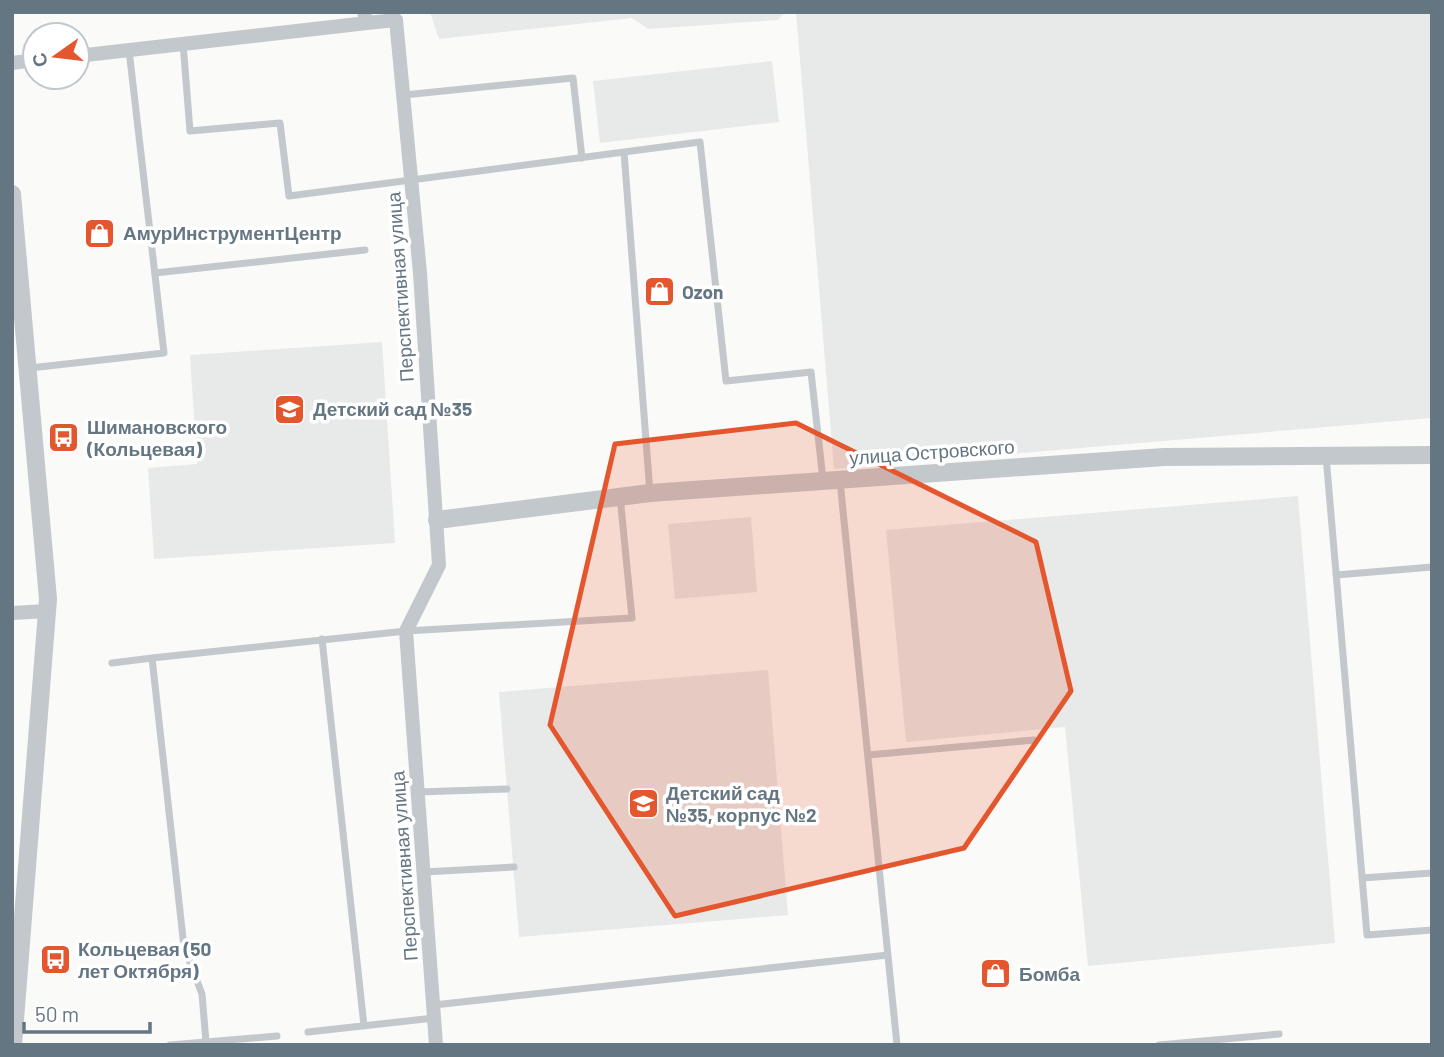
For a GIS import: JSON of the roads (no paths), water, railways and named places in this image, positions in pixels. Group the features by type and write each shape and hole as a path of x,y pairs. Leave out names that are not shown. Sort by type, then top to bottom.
{"street":[{"path":"91,54 365,17"},
{"name":"Перспективная улица","path":"365,17 396,20 412,181 437,520 439,565 406,631 436,1045"},
{"path":"12,194 29,368 47,611 13,1045"},
{"name":"улица Островского","path":"437,520 650,493 1164,457 1432,455"},
{"path":"12,613 47,611"}],"lane":[{"path":"183,43 190,131 280,123 289,196 701,142 726,381 811,372 832,480 868,755 897,1045"},
{"path":"29,368 164,353 129,50"},
{"path":"403,95 573,78 582,158"},
{"path":"624,152 650,493"},
{"path":"155,273 365,250"},
{"path":"1326,456 1367,935 1432,930"},
{"path":"112,663 406,631 632,618 620,496"},
{"path":"1336,575 1432,567"},
{"path":"323,639 364,1026"},
{"path":"152,659 184,947 202,993 206,1042"},
{"path":"868,755 1034,740"},
{"path":"418,792 507,789"},
{"path":"424,873 514,867"},
{"path":"1362,878 1432,873"},
{"path":"307,1032 364,1026 433,1012 888,955"},
{"path":"1158,1045 1279,1034"},
{"path":"170,1045 277,1036"}],"place":[{"name":"АмурИнструментЦентр","path":"100,233"},
{"name":"Ozon","path":"659,292"},
{"name":"Детский сад №35","path":"290,409"},
{"name":"Шимановского (Кольцевая)","path":"64,438"},
{"name":"Детский сад №35, корпус №2","path":"643,804"},
{"name":"Кольцевая (50 лет Октября)","path":"55,960"},
{"name":"Бомба","path":"996,974"}]}
